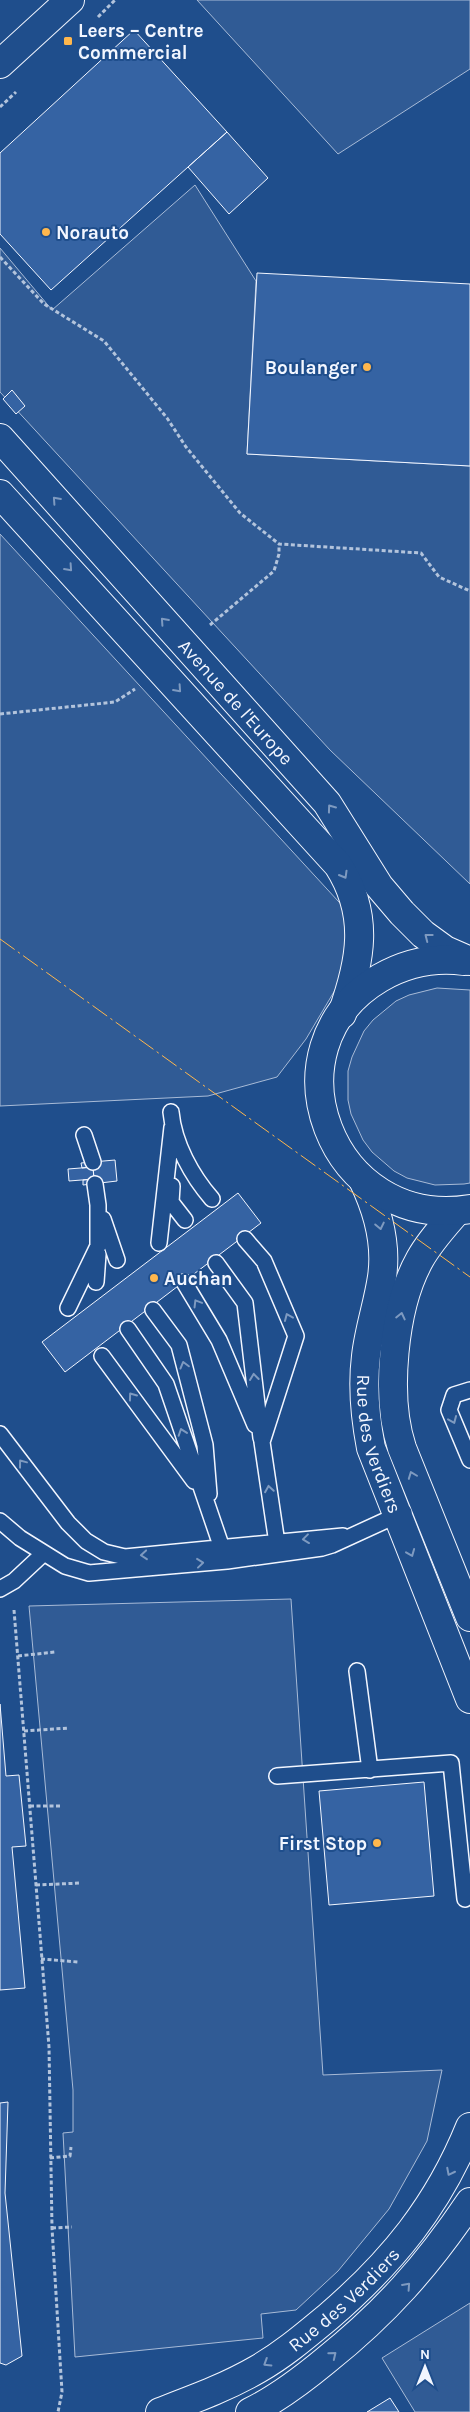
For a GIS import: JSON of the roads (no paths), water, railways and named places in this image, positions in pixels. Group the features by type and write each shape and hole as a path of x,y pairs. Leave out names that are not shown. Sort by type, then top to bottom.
{"street":[{"path":"0,64 70,0"},
{"name":"Avenue de l'Europe","path":"0,438 327,803 379,886 402,913 423,934 445,950 470,961"},
{"name":"Avenue de l'Europe","path":"0,494 44,540 338,865 352,891 359,921 360,938 355,977 342,1014"},
{"path":"464,1210 424,1209 398,1202 363,1180 337,1149 328,1131 322,1105 320,1071 324,1051 342,1014 372,983 390,972 431,960 470,961"},
{"name":"Rue des Verdiers","path":"363,1180 375,1204 384,1258 382,1277 366,1355 364,1415 371,1448 396,1516 469,1695"},
{"name":"Rue des Verdiers","path":"464,1210 419,1261 405,1302 395,1352 392,1395 396,1431 423,1503 470,1617"},
{"name":"Rue des Verdiers","path":"160,2412 219,2389 257,2370 290,2349 347,2301 391,2258 431,2205 449,2174 470,2127"},
{"name":"Rue des Verdiers","path":"250,2412 314,2370 373,2321 419,2273 470,2202"}],"lane":[{"path":"172,1119 195,1179 212,1200"},
{"path":"172,1119 171,1202 184,1220"},
{"path":"160,1243 172,1119"},
{"path":"84,1135 93,1162"},
{"path":"95,1184 98,1205 96,1282"},
{"path":"98,1205 116,1260"},
{"path":"245,1240 264,1262 296,1336 262,1442"},
{"path":"68,1308 98,1246"},
{"path":"216,1263 245,1303 262,1442 278,1548"},
{"path":"184,1282 219,1340 262,1442"},
{"path":"153,1310 179,1345 205,1444 211,1516"},
{"path":"128,1329 166,1384 225,1555"},
{"path":"102,1356 202,1492"},
{"path":"470,1390 454,1395 449,1410 470,1460"},
{"path":"0,1434 68,1523 86,1541 104,1552 125,1557 225,1555"},
{"path":"0,1520 20,1538 65,1566 89,1573 278,1548 355,1535 423,1503"},
{"path":"1,1589 14,1581 44,1553"},
{"path":"358,1671 370,1770"},
{"path":"276,1776 450,1763 465,1899"}],"place":[{"name":"Leers – Centre Commercial","path":"68,41"},
{"name":"Norauto","path":"46,232"},
{"name":"Boulanger","path":"367,367"},
{"name":"Auchan","path":"154,1278"},
{"name":"First Stop","path":"377,1843"}]}
